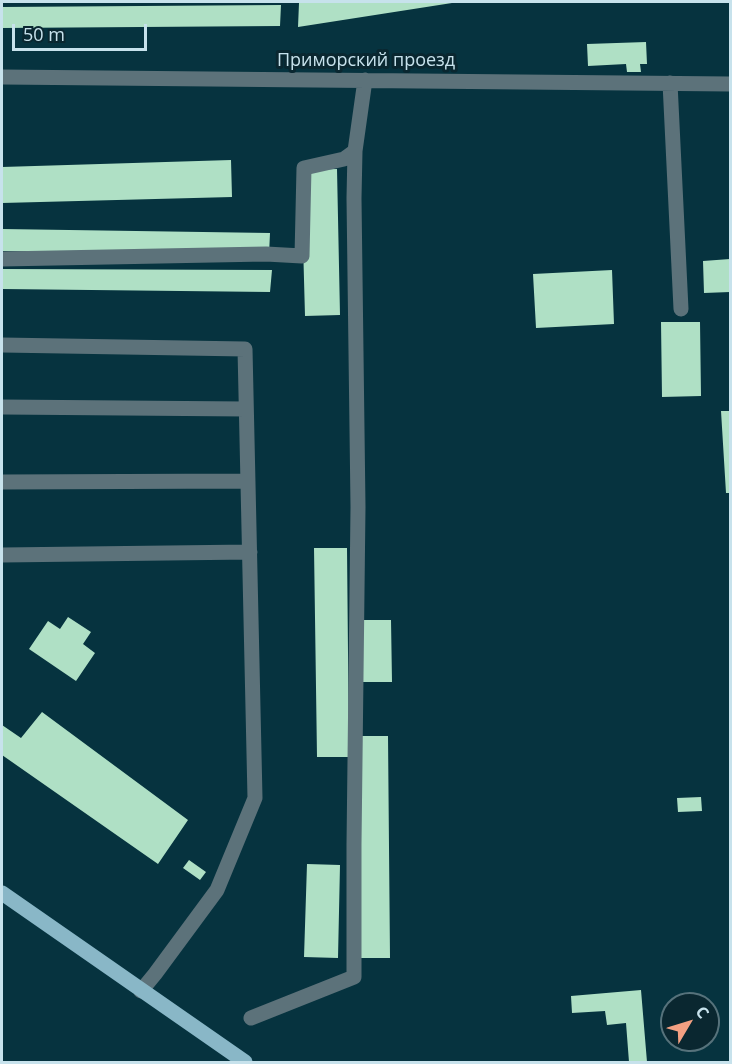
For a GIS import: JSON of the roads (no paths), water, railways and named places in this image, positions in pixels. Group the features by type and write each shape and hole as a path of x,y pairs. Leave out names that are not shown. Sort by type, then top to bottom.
{"main road":[{"path":"2,893 245,1062"}],"street":[{"name":"Приморский проезд","path":"2,77 730,84"},
{"path":"251,1018 354,977 357,519 354,198 355,151 365,80"},
{"path":"670,83 681,309"},
{"path":"2,259 266,254 302,256 304,168 344,159 355,151"},
{"path":"2,345 245,349 255,798 217,890 141,991"},
{"path":"2,407 246,409"},
{"path":"2,482 248,481"},
{"path":"2,555 250,552"}]}
